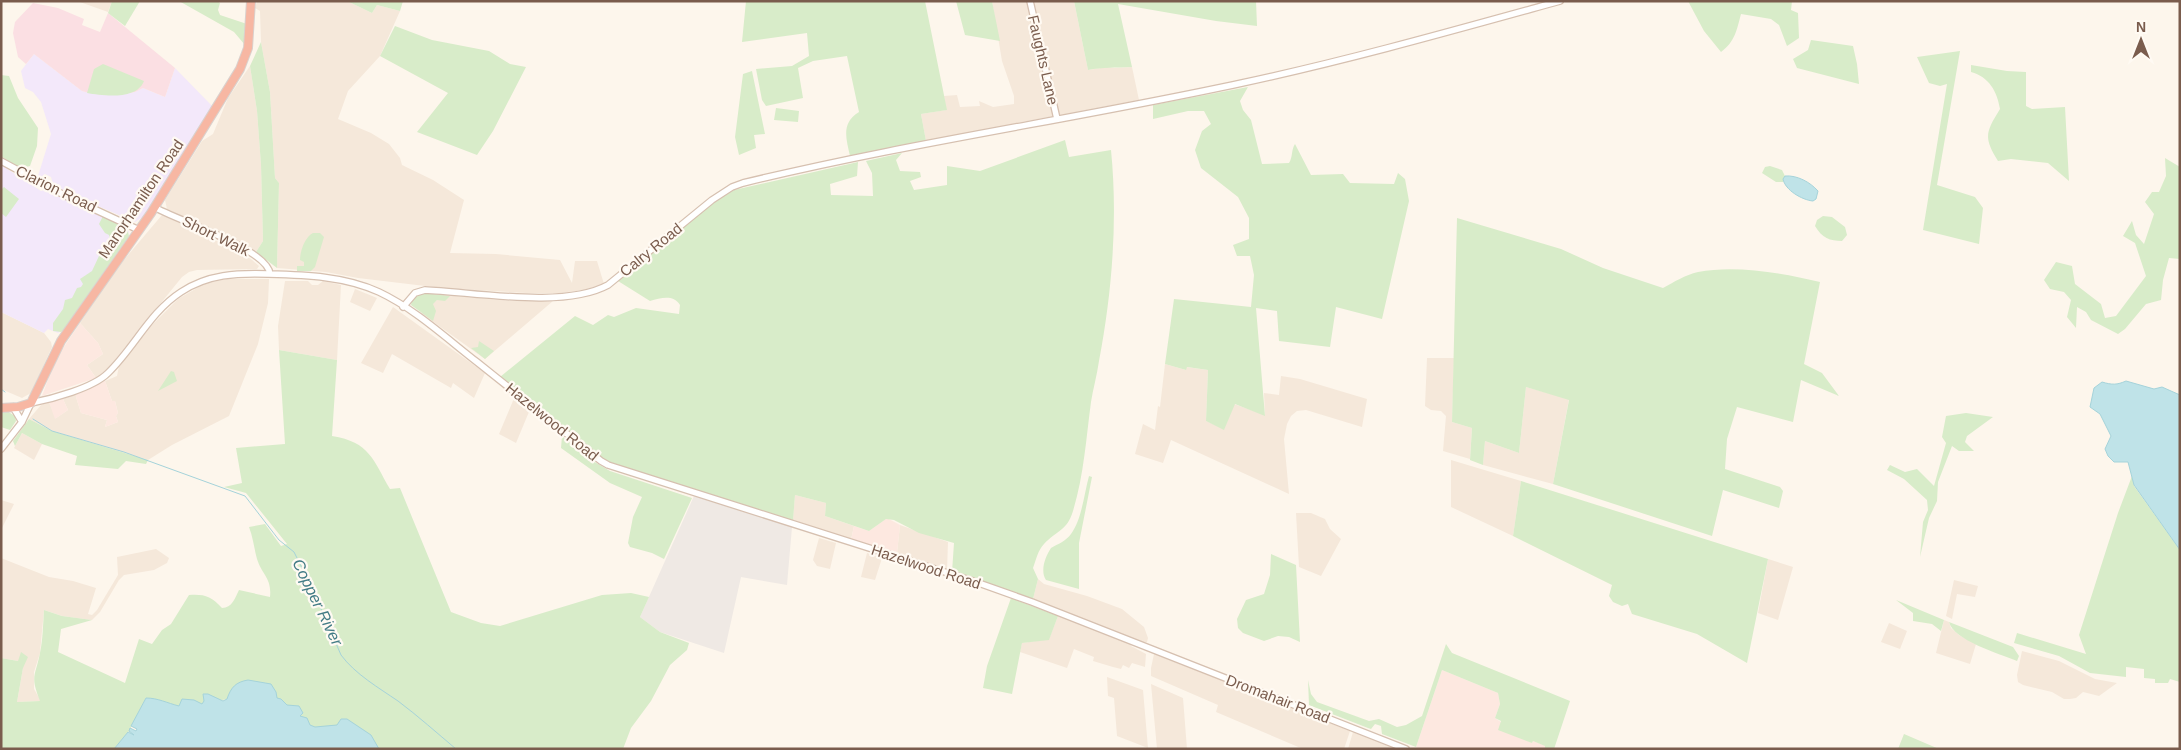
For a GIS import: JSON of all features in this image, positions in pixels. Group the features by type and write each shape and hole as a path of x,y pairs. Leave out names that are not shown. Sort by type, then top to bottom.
{"highway":[{"name":"Manorhamilton Road","path":"27,404 61,340 139,230 240,69 248,48 251,1"},
{"path":"1,407 27,404"},
{"path":"1,407 13,408 27,404"}],"main road":[{"name":"Faughts Lane","path":"1030,1 1057,119"},
{"name":"Calry Road","path":"404,307 415,293 425,290 535,296 568,295 597,290 618,277 712,200 732,187 796,171 1260,79 1560,1"},
{"name":"Clarion Road","path":"1,161 66,196 139,230"},
{"name":"Short Walk","path":"154,207 260,258 268,267 270,274"},
{"path":"256,274 262,271 260,258"},
{"name":"Hazelwood Road","path":"27,404 88,385 104,377 160,310 181,291 216,276 270,274 318,276 342,280 379,292 404,307 608,465 973,581 1150,648"},
{"path":"1,449 22,422 27,404"},
{"path":"13,408 22,422"},
{"name":"Dromahair Road","path":"1150,648 1406,749"}],"shaded area":[{"path":"77,1 112,1 108,12"},
{"path":"257,1 347,1 372,13 377,5 400,11 380,56 348,91 338,119 371,133 389,144 400,158 402,165 433,180 464,200 450,253 496,254 560,260 572,283 575,261 597,261 604,284 584,290 559,293 526,293 442,288 358,278 326,272 277,268 279,183 275,178 270,92 261,42 260,11 255,8"},
{"path":"992,1 1027,1 1053,116 926,141 921,114 946,110 944,96 957,95 960,107 980,106 979,101 993,107 1014,104 1014,96 1002,61"},
{"path":"1034,1 1074,1 1088,70 1107,67 1132,67 1139,100 1061,115 1058,113"},
{"path":"33,3 58,8 84,19 82,25 100,32 108,13 175,68 165,97 143,88 135,92 122,94 89,93 82,91 34,54 26,64 18,57 13,33 15,22"},
{"path":"34,54 82,91 89,93 122,94 135,92 143,88 165,97 175,68 213,107 146,215 135,222 54,187 51,177 45,174 41,177 38,176 51,134 41,102 33,92 25,88 21,71"},
{"path":"250,66 257,111 261,165 263,241 256,252 167,209 165,200 202,141 213,134 228,98"},
{"path":"1,165 41,191 44,190 94,212 129,231 127,239 64,329 58,333 48,329 44,333 1,312"},
{"path":"162,215 215,240 251,259 259,266 257,269 197,270 189,272 182,277 105,372 96,378 87,365 103,354 98,343 80,323 117,268"},
{"path":"227,279 269,279 268,303 258,344 229,416 172,445 148,460 52,431 29,419 41,405 49,402 56,418 68,410 63,399 76,394 81,413 107,420 105,427 118,422 115,401 112,401 105,381 117,376 119,366 130,351 148,329 178,299 204,284"},
{"path":"285,281 308,281 312,285 318,285 323,281 341,285 337,360 279,350 278,326"},
{"path":"355,289 377,298 370,311 350,302"},
{"path":"443,295 511,301 553,301 485,359 421,313"},
{"path":"393,307 485,373 474,398 453,383 451,388 392,354 383,373 361,363"},
{"path":"1,312 44,333 51,342 52,347 31,393 22,398 1,389"},
{"path":"80,323 98,343 103,354 87,365 96,378 42,396 55,360"},
{"path":"1427,358 1454,358 1452,422 1472,428 1470,459 1443,451 1446,416 1441,411 1431,410 1425,406"},
{"path":"1165,364 1186,370 1186,367 1208,370 1206,421 1224,429 1234,404 1265,415 1264,393 1279,395 1281,376 1300,379 1367,399 1362,427 1306,410 1297,411 1291,416 1284,439 1289,494 1171,440 1163,463 1135,454 1143,424 1155,430"},
{"path":"105,381 112,401 115,401 118,422 105,427 107,420 81,413 76,394"},
{"path":"1526,387 1569,399 1553,484 1483,465 1485,441 1519,453"},
{"path":"515,396 531,407 516,443 499,434"},
{"path":"57,399 58,401 63,399 68,410 55,419 49,402"},
{"path":"22,433 42,444 34,460 14,448"},
{"path":"1451,460 1521,481 1513,536 1451,507"},
{"path":"795,495 826,503 825,516 854,526 851,540 793,520"},
{"path":"694,496 792,527 787,585 741,577 724,653 660,632 640,617"},
{"path":"1,500 14,504 1,530"},
{"path":"1296,513 1311,513 1325,519 1330,529 1341,539 1321,576 1299,567"},
{"path":"887,518 900,525 897,553 851,540 854,526 869,531"},
{"path":"900,525 948,542 947,571 897,553"},
{"path":"819,538 836,543 830,569 817,566 813,560"},
{"path":"156,549 169,558 167,563 154,570 124,575 100,612 92,620 62,616 44,610 40,653 34,672 34,689 41,701 17,702 23,668 18,661 1,658 1,558 49,577 73,581 96,588 88,614 92,615 118,575 117,557"},
{"path":"867,553 882,558 875,580 861,577"},
{"path":"1768,559 1793,567 1778,620 1758,613"},
{"path":"1038,579 1044,584 1087,596 1122,609 1144,627 1148,638 1147,642 1142,643 1033,599"},
{"path":"1954,580 1978,586 1975,597 1957,594 1952,619 1946,616"},
{"path":"1058,616 1132,644 1131,646 1146,654 1145,667 1132,663 1129,668 1123,665 1121,669 1113,667 1093,661 1094,657 1074,649 1067,668 1020,652 1022,643 1049,639"},
{"path":"1944,620 1949,622 1951,628 1959,635 1976,644 1970,664 1936,653"},
{"path":"1889,623 1907,631 1900,649 1881,642"},
{"path":"2022,651 2059,661 2095,679 2117,683 2099,696 2083,692 2076,698 2064,699 2052,692 2018,682 2017,675"},
{"path":"1154,654 1350,731 1344,749 1303,749 1216,712 1218,705 1151,676"},
{"path":"1442,670 1498,693 1500,704 1495,718 1532,743 1533,741 1546,746 1545,749 1421,749 1416,747"},
{"path":"1107,677 1143,690 1148,748 1117,736 1114,698 1108,696"},
{"path":"1151,684 1183,698 1187,749 1157,749"},
{"path":"1353,732 1396,749 1348,749"}],"green space":[{"path":"112,1 140,1 125,26 108,13"},
{"path":"179,1 217,1 220,3 218,10 220,15 247,24 245,45 234,32"},
{"path":"347,1 403,1 400,11 377,5 372,13"},
{"path":"746,1 925,1 947,110 921,114 926,141 850,156 846,137 847,126 853,116 859,112 847,56 813,61 798,68 803,98 766,106 762,100 756,69 792,66 809,56 807,33 742,42"},
{"path":"956,1 992,1 1000,41 965,35"},
{"path":"1074,1 1256,1 1257,26 1118,4 1132,67 1088,70"},
{"path":"1688,1 1792,1 1791,10 1798,13 1799,38 1787,46 1779,25 1771,19 1741,14 1732,40 1721,52 1704,31"},
{"path":"395,26 432,40 489,51 510,64 526,67 493,131 477,155 417,132 448,93 380,56"},
{"path":"1811,40 1853,46 1859,84 1797,68 1793,59 1808,50"},
{"path":"261,42 270,92 275,178 279,183 277,268 256,252 263,241 261,165 257,111 250,66"},
{"path":"1960,51 1937,185 1975,197 1983,208 1979,244 1923,230 1947,84 1940,86 1929,83 1917,57"},
{"path":"103,64 144,81 135,91 127,94 111,96 87,93 94,69"},
{"path":"1971,65 2026,72 2026,106 2032,109 2065,107 2069,181 2048,163 2011,159 1998,161 1990,146 1988,135 1989,129 2000,109 1999,102 1987,81 1983,77 1971,72"},
{"path":"752,71 765,134 754,135 756,148 739,155 735,137 743,74"},
{"path":"1,75 9,76 18,98 38,128 37,146 30,166 18,166 1,156"},
{"path":"1248,87 1240,101 1243,110 1251,120 1262,164 1289,163 1295,144 1311,175 1343,174 1350,183 1394,184 1398,173 1405,179 1409,201 1382,319 1336,307 1330,347 1279,341 1277,311 1256,308 1265,416 1235,404 1224,430 1206,421 1208,370 1187,367 1186,370 1165,364 1174,299 1251,307 1254,275 1250,256 1237,256 1233,245 1249,239 1249,218 1238,197 1201,168 1195,150 1202,131 1211,124 1204,111 1188,111 1153,119 1153,105"},
{"path":"776,108 799,111 798,122 774,120"},
{"path":"1065,140 1069,157 1111,150 1114,229 1104,335 1091,402 1080,484 1068,523 1042,546 1039,552 1033,568 1038,579 1033,599 952,572 954,543 919,533 894,520 886,519 869,531 825,516 826,503 795,495 793,521 613,464 600,457 500,377 575,316 593,325 608,315 614,317 636,308 679,314 680,305 674,299 666,298 650,301 618,281 713,203 734,190 858,162 857,176 830,184 831,195 873,196 872,173 866,161 902,153 896,160 900,171 920,172 921,177 910,181 914,190 947,185 947,166 980,171"},
{"path":"2165,158 2180,167 2180,259 2169,258 2163,280 2161,300 2146,304 2125,329 2118,334 2091,320 2086,312 2077,307 2076,328 2067,317 2071,300 2064,292 2050,289 2044,280 2056,262 2072,266 2075,284 2101,304 2105,318 2116,316 2146,276 2135,243 2123,236 2132,221 2136,235 2144,244 2154,214 2145,202 2152,192 2159,192 2166,176"},
{"path":"1770,166 1782,170 1785,176 1783,182 1776,182 1762,173 1765,167"},
{"path":"4,187 19,199 6,217 1,213 1,190"},
{"path":"103,216 127,228 129,236 64,329 61,332 53,331 53,323 63,309 65,300 72,298 77,288 81,287 83,284 80,279 92,271 99,256 110,241 109,235 105,233 99,224"},
{"path":"1823,216 1832,217 1845,227 1847,235 1842,241 1827,238 1820,233 1815,226 1817,220"},
{"path":"1457,218 1561,249 1603,268 1663,288 1693,273 1728,269 1775,273 1820,282 1804,364 1822,373 1839,396 1801,380 1793,422 1737,407 1727,439 1725,469 1780,487 1783,491 1779,508 1723,490 1712,536 1553,484 1569,400 1526,387 1519,453 1485,441 1483,465 1470,460 1472,428 1452,422"},
{"path":"313,233 320,233 324,237 315,267 311,271 297,271 297,266 304,266 304,262 300,260 301,253 305,241"},
{"path":"423,293 450,296 445,301 437,300 433,304 436,311 433,321 411,305 412,299"},
{"path":"479,341 494,351 485,359 471,348 478,347"},
{"path":"279,350 337,360 332,436 345,439 363,448 374,461 390,489 400,488 451,612 481,623 500,626 602,595 631,593 649,597 640,617 660,632 689,643 687,650 670,665 651,701 631,728 623,749 249,749 227,699 181,709 146,698 129,731 114,749 1,749 1,658 18,661 21,652 28,657 23,668 17,702 40,701 34,677 41,648 44,610 62,616 92,620 61,629 58,652 125,683 139,639 152,644 162,630 171,624 189,595 207,597 222,608 231,604 239,590 270,597 270,585 257,559 249,527 265,524 281,546 287,544 246,493 224,487 242,483 236,448 285,444"},
{"path":"171,371 174,372 177,381 158,391"},
{"path":"1,411 7,411 15,416 16,421 10,430 1,427"},
{"path":"1966,413 1993,417 1967,436 1965,442 1974,451 1959,451 1952,446 1938,482 1937,501 1929,518 1920,557 1923,522 1928,510 1927,500 1904,479 1887,470 1890,465 1905,472 1917,469 1934,486 1946,443 1942,437 1946,416"},
{"path":"29,419 52,431 148,460 146,464 126,461 118,469 75,465 77,456 42,444 22,433 15,446 13,441"},
{"path":"562,436 593,461 610,471 692,498 664,559 652,553 630,547 628,543 633,517 642,497 610,483 561,448"},
{"path":"1089,476 1092,477 1079,543 1079,589 1046,580 1043,568 1051,548 1067,539 1075,528"},
{"path":"2132,476 2134,486 2180,550 2180,682 2170,679 2168,683 2155,683 2155,679 2144,678 2144,669 2126,667 2126,677 2090,673 2059,656 2014,643 2017,633 2086,654 2079,635 2118,513"},
{"path":"1521,481 1768,559 1747,663 1697,634 1632,614 1628,604 1622,606 1613,602 1609,596 1612,585 1513,536"},
{"path":"1271,554 1296,565 1300,642 1289,637 1278,636 1264,641 1243,633 1238,628 1237,619 1246,600 1264,594 1270,575"},
{"path":"1011,598 1058,616 1049,640 1022,643 1012,694 983,688 987,666"},
{"path":"1896,600 1944,620 1941,631 1932,624 1913,621 1913,613"},
{"path":"1949,622 2013,647 2019,656 2017,661 1959,635 1952,629"},
{"path":"1446,644 1452,653 1570,701 1554,749 1545,749 1545,746 1533,741 1532,743 1498,730 1501,721 1495,718 1500,704 1498,693 1442,670 1416,747 1382,734 1381,726 1375,724 1371,729 1309,705 1308,680 1311,694 1317,702 1369,721 1379,719 1397,727 1406,725 1422,716"},
{"path":"1904,734 1939,749 1898,749"}],"water":[{"path":"1785,176 1799,178 1811,185 1818,191 1816,199 1813,201 1795,194 1784,183 1783,179"},
{"path":"2126,381 2154,389 2162,387 2180,395 2180,550 2134,485 2128,462 2114,462 2108,456 2105,449 2111,436 2100,414 2090,407 2094,388 2102,382 2114,384"},
{"path":"248,680 271,684 277,698 287,705 299,706 303,713 300,716 307,718 310,725 315,727 337,725 341,719 347,719 371,735 379,749 114,749 128,732 134,735 129,731 130,728 136,731 137,729 131,726 146,698 179,706 182,699 194,700 202,704 204,701 203,694 208,694 223,701 227,699 230,691 235,686 240,682"}],"waterway":[{"name":"Copper River","path":"1,389 5,392"},
{"name":"Copper River","path":"33,419 52,431 124,452 245,496 279,540 294,552 341,655 353,668 398,701 456,749"}]}
